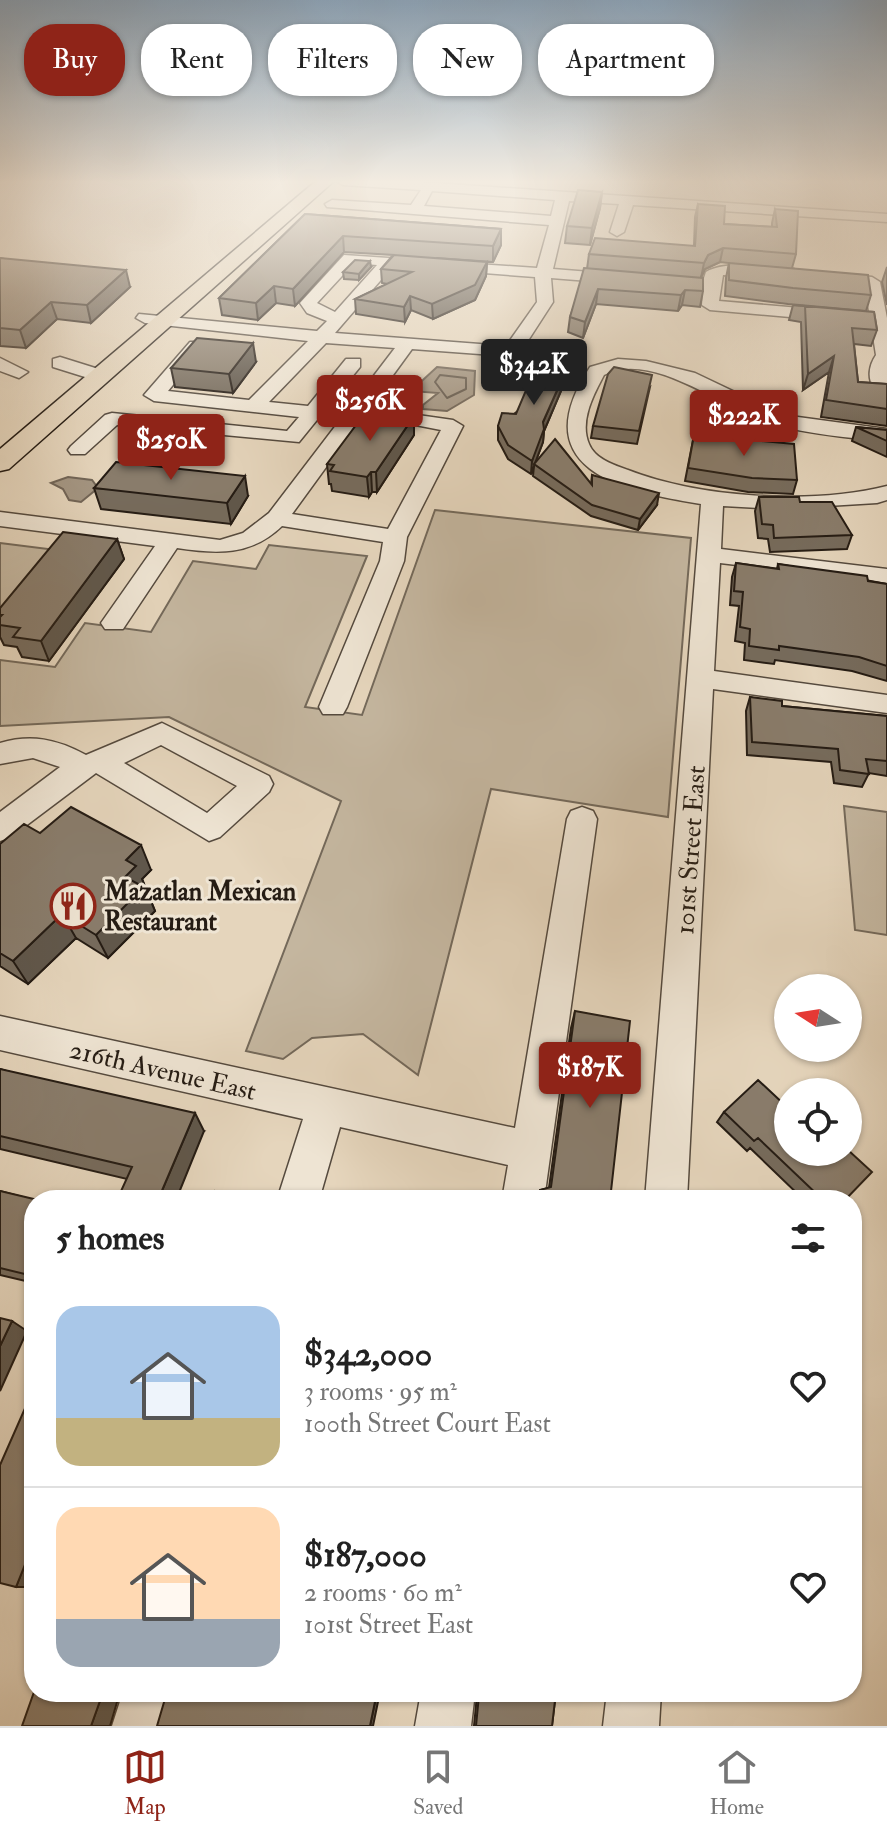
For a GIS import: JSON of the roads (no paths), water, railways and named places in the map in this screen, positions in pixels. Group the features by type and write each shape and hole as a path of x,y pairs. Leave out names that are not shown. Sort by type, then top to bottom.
{"main road":[{"path":"155,319 218,262"},
{"path":"0,439 80,371 155,319 226,262"},
{"path":"0,463 80,371"}],"street":[{"path":"337,319 313,309 308,303 347,262"},
{"path":"242,433 257,406 389,262"},
{"path":"396,262 711,286"},
{"path":"155,319 240,331 497,352 514,349 543,306 547,262"},
{"path":"785,275 720,270 712,275 710,305 863,318 881,302 872,282 814,277"},
{"path":"863,318 886,355 879,364 881,385"},
{"path":"240,331 225,349 196,346 154,395 313,413"},
{"path":"0,519 220,547 243,543 264,532 277,518 406,345"},
{"path":"267,363 288,371"},
{"path":"78,450 112,419 292,438 353,363"},
{"path":"0,364 19,372"},
{"path":"884,498 796,502 712,501 641,484 589,459 578,444 575,429 597,371 612,365 654,368 699,381 737,404 775,419 829,430 887,435"},
{"path":"333,707 392,561 395,537 453,426 357,411"},
{"name":"101st Street East","path":"667,1190 712,501"},
{"path":"277,518 395,537"},
{"path":"114,623 171,540"},
{"path":"709,555 887,576"},
{"path":"701,678 887,704"},
{"path":"0,754 22,746 43,745 91,764 0,829"},
{"path":"525,1190 582,819"},
{"name":"216th Avenue East","path":"0,1033 531,1151"},
{"path":"301,1190 326,1107"},
{"path":"140,1726 147,1702"},
{"path":"443,1726 447,1702"},
{"path":"631,1726 633,1702"}],"water":[{"path":"437,367 475,371 474,395 447,411 423,409 423,405 438,393 411,391"},
{"path":"68,477 92,480 98,488 81,502 69,500 63,489 51,483"}],"place":[{"name":"Mazatlan Mexican Restaurant","path":"73,906"}]}
